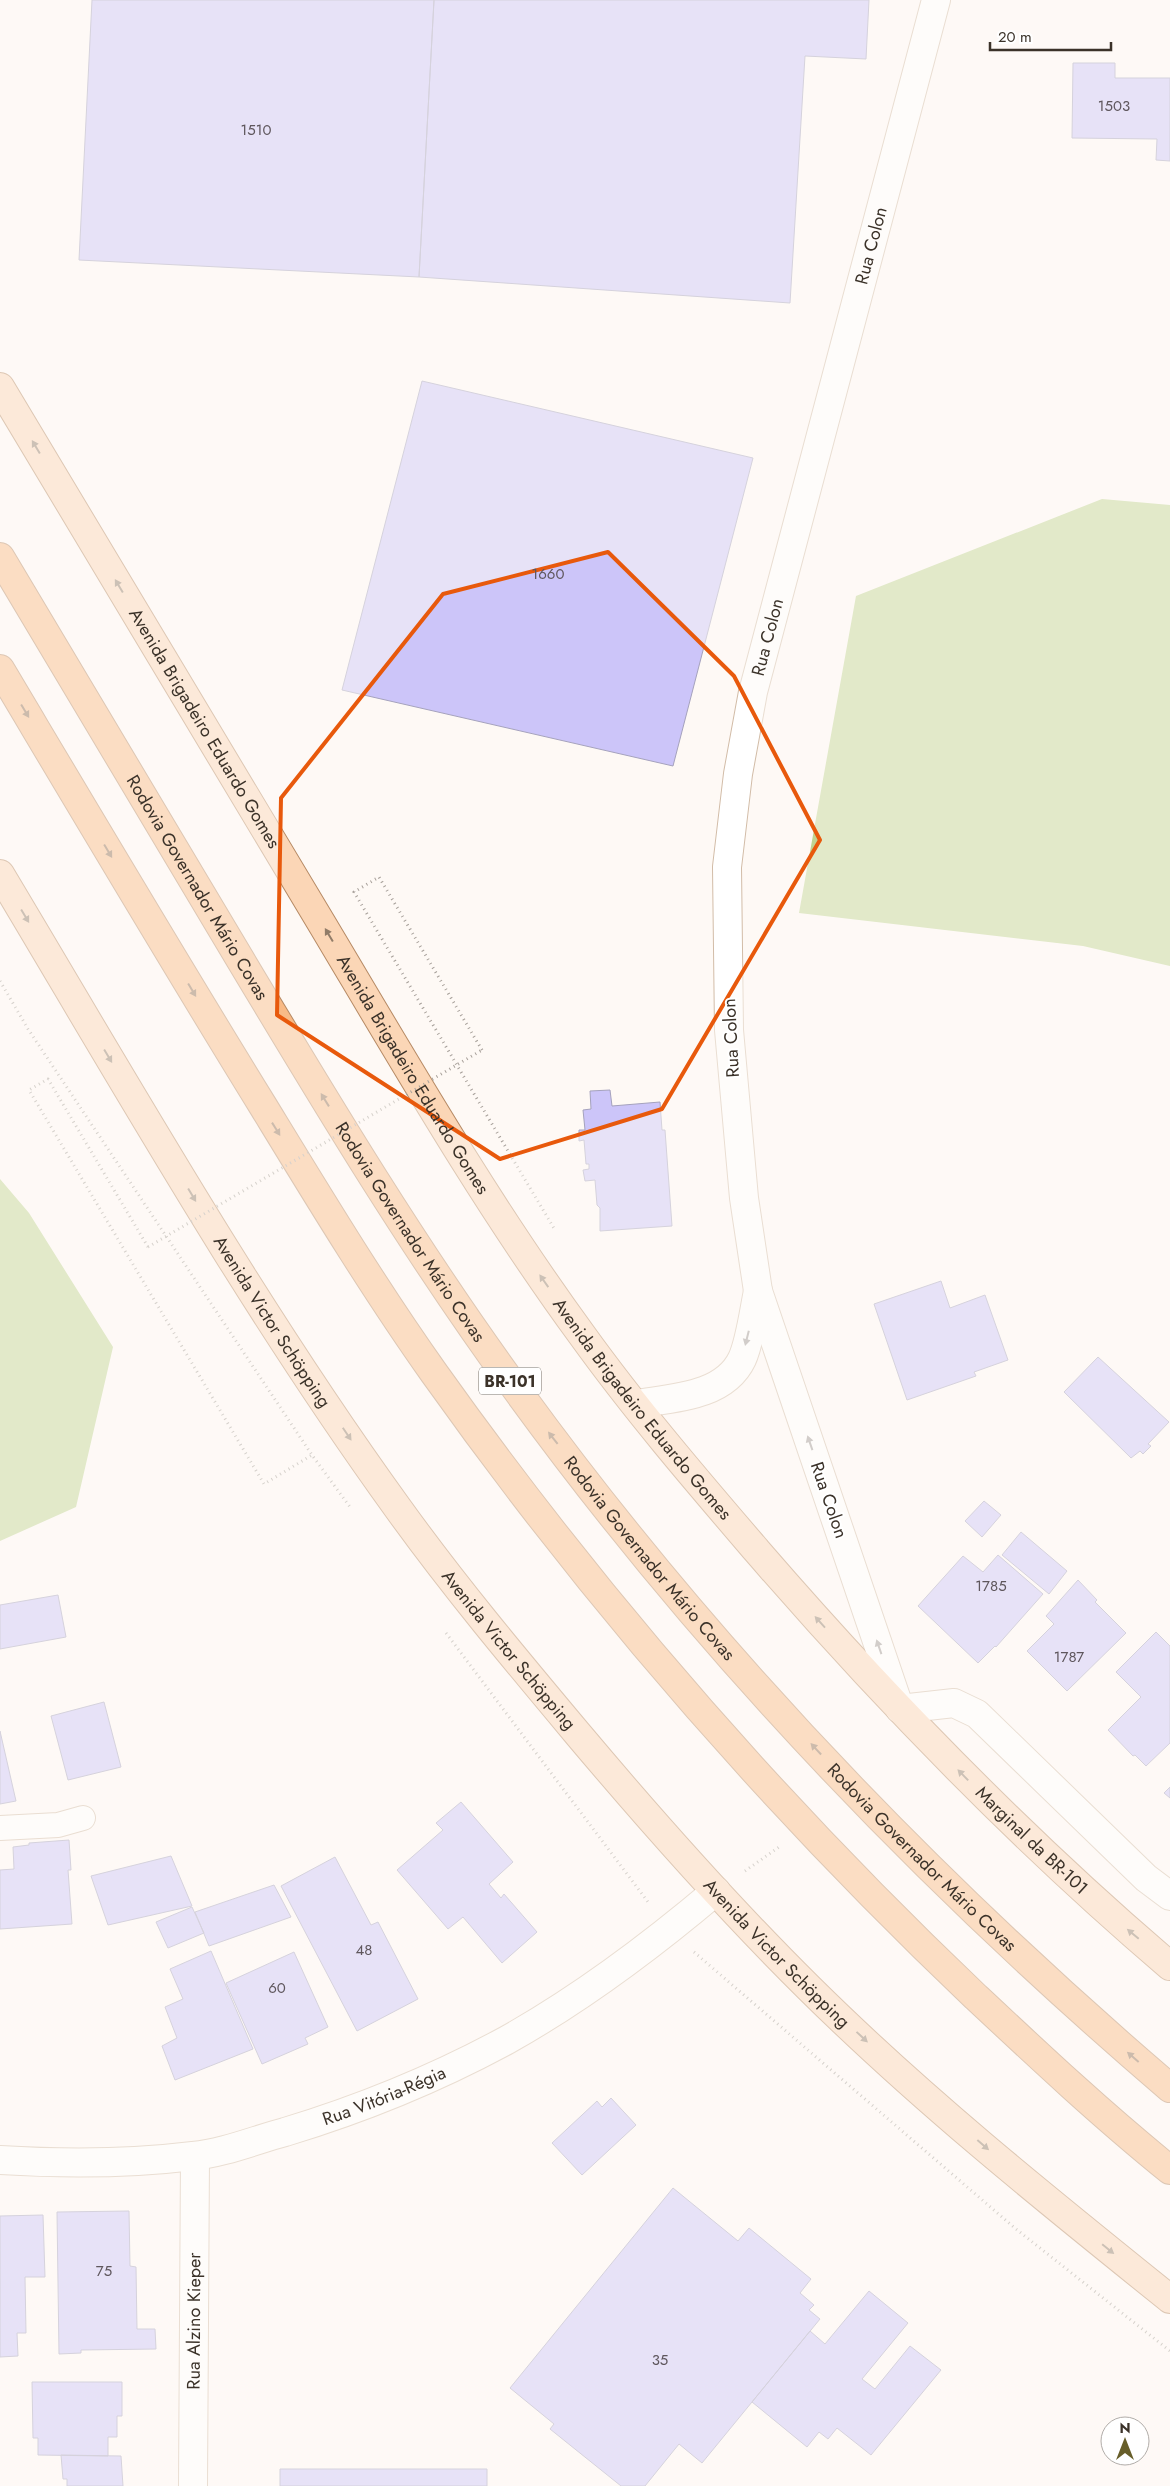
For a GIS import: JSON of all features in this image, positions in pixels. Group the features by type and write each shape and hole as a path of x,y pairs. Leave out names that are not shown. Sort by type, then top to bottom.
{"highway":[{"name":"Rodovia Governador Mário Covas","path":"0,557 362,1159 458,1307 519,1394 631,1539 707,1630 823,1756 1010,1946 1170,2088"},
{"name":"BR-101","path":"0,669 333,1221 433,1371 525,1495 614,1608 694,1705 905,1929 1030,2048 1170,2170"}],"main road":[{"name":"Avenida Brigadeiro Eduardo Gomes","path":"0,388 476,1178 584,1339 701,1485 780,1578 900,1710"},
{"name":"Avenida Victor Schöpping","path":"0,874 220,1243 294,1357 397,1507 509,1652 626,1790 716,1891 810,1989 925,2095 1064,2214 1170,2299"},
{"name":"Marginal da BR-101","path":"900,1710 998,1811 1118,1922 1170,1966"}],"street":[{"name":"Rua Colon","path":"900,1710 758,1291 744,1198 729,1030 727,867 738,774 753,692 936,0"},
{"name":"Rua Colon","path":"636,1404 697,1394 729,1376 742,1359 758,1291"},
{"path":"900,1710 954,1704 977,1714 1146,1878 1170,1896"},
{"name":"Rua Vitória-Régia","path":"0,2160 75,2164 195,2156 324,2120 419,2083 507,2040 596,1983 669,1930 716,1891"},
{"name":"Rua Alzino Kieper","path":"194,2486 195,2156"}],"lane":[{"path":"0,1828 58,1825 83,1818"}],"path":[{"path":"312,1455 264,1484 29,1090 48,1079 148,1247 482,1050 379,877 354,892 556,1232"},
{"path":"716,1891 808,1827"}],"highlighted area":[{"path":"608,552 734,676 820,840 662,1109 500,1159 277,1015 281,798 443,594"}],"green space":[{"path":"1102,499 1170,505 1170,966 1083,946 799,913 856,596"},
{"path":"0,1179 29,1213 113,1347 76,1507 0,1541"}],"building":[{"path":"92,0 434,0 419,277 79,260"},
{"path":"434,0 869,0 866,59 805,56 790,303 419,277"},
{"path":"1073,63 1115,63 1115,78 1170,78 1170,161 1156,160 1157,139 1072,138"},
{"path":"422,381 753,458 673,766 342,690"},
{"path":"610,1090 612,1106 660,1102 662,1130 665,1130 672,1226 600,1231 600,1208 597,1205 595,1180 585,1181 583,1170 589,1169 589,1164 586,1164 584,1140 579,1141 579,1130 585,1130 583,1110 591,1109 590,1091"},
{"path":"941,1281 950,1308 985,1295 1008,1360 974,1372 976,1376 907,1400 874,1304"},
{"path":"1098,1357 1169,1422 1148,1444 1151,1446 1143,1454 1140,1451 1131,1458 1064,1392"},
{"path":"984,1501 1001,1515 982,1537 965,1521"},
{"path":"1021,1532 1067,1571 1049,1594 1002,1555"},
{"path":"998,1555 1043,1594 996,1647 978,1663 918,1606 963,1556 983,1572"},
{"path":"1078,1580 1097,1600 1095,1602 1126,1633 1067,1691 1027,1651 1054,1624 1046,1616"},
{"path":"58,1595 66,1637 0,1649 0,1605"},
{"path":"1156,1632 1170,1646 1170,1743 1146,1766 1135,1755 1133,1756 1108,1730 1141,1697 1116,1672"},
{"path":"104,1702 121,1767 68,1780 51,1716"},
{"path":"0,1731 16,1801 0,1804"},
{"path":"1170,1787 1170,1798 1164,1793"},
{"path":"461,1802 513,1862 489,1884 501,1898 504,1894 537,1932 502,1963 463,1917 448,1929 397,1870 443,1830 436,1823"},
{"path":"69,1840 71,1870 68,1870 72,1924 0,1929 0,1870 14,1869 13,1847 29,1845 29,1843"},
{"path":"171,1856 192,1906 108,1925 91,1876"},
{"path":"335,1857 371,1925 378,1922 418,1999 357,2031 281,1886"},
{"path":"274,1885 291,1917 209,1946 195,1912"},
{"path":"192,1907 204,1933 168,1948 156,1922"},
{"path":"211,1951 253,2049 175,2080 162,2046 177,2038 165,2007 183,1999 170,1969"},
{"path":"294,1952 328,2027 305,2038 308,2044 262,2064 226,1983"},
{"path":"611,2098 636,2125 582,2175 552,2143 597,2101 602,2107"},
{"path":"673,2188 738,2241 749,2228 811,2279 800,2293 814,2305 809,2310 820,2319 702,2463 679,2444 645,2486 621,2486 550,2429 554,2424 510,2388"},
{"path":"129,2211 130,2266 136,2267 137,2329 155,2329 156,2349 81,2350 81,2353 59,2354 57,2212"},
{"path":"43,2215 45,2277 25,2277 26,2333 17,2333 18,2356 0,2357 0,2216"},
{"path":"869,2291 908,2323 862,2379 875,2389 910,2346 941,2370 871,2455 837,2428 828,2439 819,2432 807,2447 752,2402 810,2331 825,2344"},
{"path":"32,2382 122,2382 122,2416 117,2416 117,2437 108,2437 108,2456 38,2455 38,2438 33,2438"},
{"path":"61,2455 121,2456 123,2486 67,2486 67,2479 63,2479"},
{"path":"280,2469 487,2469 487,2486 280,2486"}]}
